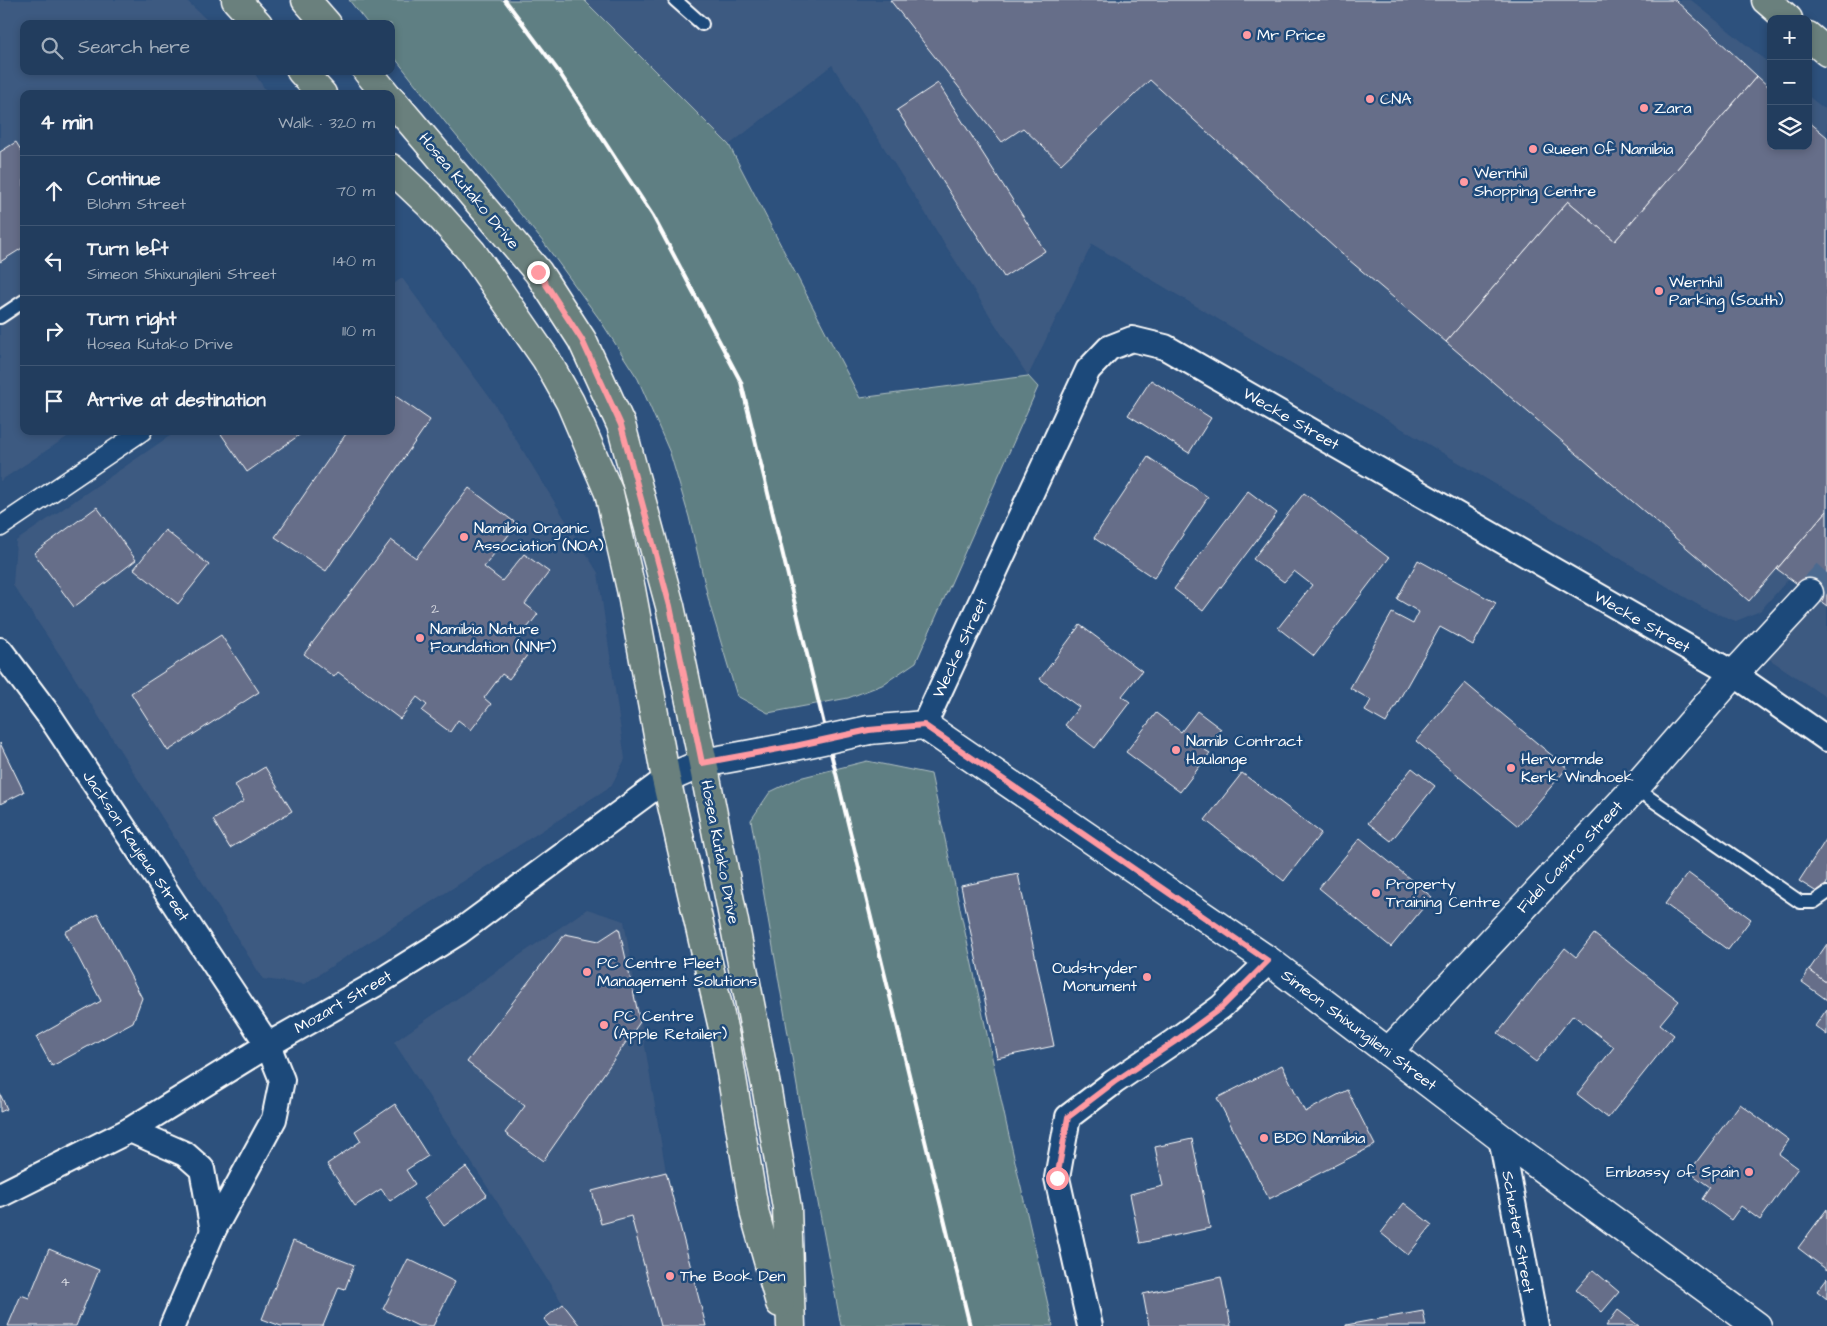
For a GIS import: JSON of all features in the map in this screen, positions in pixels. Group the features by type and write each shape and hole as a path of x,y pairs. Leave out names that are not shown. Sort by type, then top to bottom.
{"main road":[{"path":"236,0 254,20"},
{"path":"306,0 323,20"},
{"path":"1766,0 1783,15"},
{"path":"1812,39 1827,52"},
{"path":"305,75 318,90"},
{"path":"370,75 383,90"},
{"name":"Hosea Kutako Drive","path":"395,104 538,272 582,340 621,425 670,606 766,1091 786,1208 791,1326"},
{"name":"Hosea Kutako Drive","path":"395,172 429,204 472,252 546,359 570,402 609,493 631,589 666,778 725,1037 755,1215 786,1326"}],"street":[{"name":"Wecke Street","path":"924,725 1088,370 1109,348 1132,339 1165,347 1200,366 1734,674 1827,740"},
{"path":"0,527 136,435"},
{"name":"Fidel Castro Street","path":"1388,1052 1635,788 1734,674 1809,593"},
{"name":"Jackson Kaujeua Street","path":"0,650 51,718 268,1045 282,1080 274,1119 213,1232 172,1326"},
{"path":"666,778 702,763 869,730 924,725"},
{"name":"Simeon Shixungileni Street","path":"924,725 1268,961 1501,1138 1757,1326"},
{"name":"Mozart Street","path":"0,1195 130,1130 268,1045 374,985 459,932 666,778"},
{"path":"1090,1326 1057,1178 1068,1117 1114,1082 1222,1007 1268,961"},
{"path":"130,1130 185,1154 202,1168 213,1232"},
{"name":"Schuster Street","path":"1501,1138 1536,1326"}],"lane":[{"path":"676,0 702,24"},
{"path":"0,317 20,304"},
{"path":"1635,788 1800,902 1814,902 1827,893"}],"shaded area":[{"path":"0,0 186,0 207,20 20,20 20,75 256,75 265,90 20,90 20,435 70,435 0,481"},
{"path":"584,0 1691,0 1767,62 1767,150 1812,150 1812,99 1827,111 1827,536 1760,611 1736,621 1705,609 1092,244 1028,376 832,65 729,145"},
{"path":"402,278 493,402 598,573 625,759 611,786 304,984 263,979 66,664 13,585 16,541 171,435 395,435 395,283"},
{"path":"1827,573 1827,698 1756,650"},
{"path":"587,909 624,921 666,1172 706,1326 580,1326 563,1304 394,1042"}],"green space":[{"path":"349,0 584,0 729,145 860,398 1028,376 1038,387 916,662 882,685 848,698 768,713 737,696 710,606 689,517 670,453 638,379 600,320 544,243 395,58 395,20 365,20"},
{"path":"867,761 931,774 1007,1127 1053,1326 841,1326 807,1144 751,820 770,792 799,778"}],"building":[{"name":"Wernhil Shopping Centre","path":"890,0 1675,0 1757,76 1615,241 1568,201 1446,342 1336,249 1150,80 1061,164 1023,128 1002,142"},
{"name":"Wernhil Parking (South)","path":"1757,76 1767,85 1767,150 1812,150 1812,124 1827,137 1827,511 1749,601 1446,342 1568,201 1615,241"},
{"path":"938,83 1045,251 1004,277 897,110"},
{"path":"16,142 20,148 20,250 0,262 0,152"},
{"path":"1151,380 1211,418 1189,453 1128,415"},
{"path":"395,396 430,420 326,571 275,537 345,435 395,435"},
{"path":"222,435 299,435 247,472"},
{"path":"1148,457 1208,497 1154,578 1094,538"},
{"path":"469,488 517,524 484,567 502,581 524,554 549,572 525,604 538,614 518,640 531,650 509,679 502,674 484,698 491,704 471,730 458,720 450,732 422,711 427,705 417,697 400,719 338,672 334,677 304,654 391,540 416,558"},
{"path":"1248,491 1277,513 1203,611 1174,589"},
{"path":"1304,493 1389,558 1314,656 1278,628 1312,585 1294,571 1284,582 1253,559"},
{"path":"97,507 136,560 74,607 34,553"},
{"path":"1827,511 1827,606 1777,569"},
{"path":"165,530 209,565 178,604 134,569"},
{"path":"1418,560 1496,603 1473,645 1440,627 1386,723 1365,711 1371,700 1350,688 1392,613 1413,624 1419,612 1397,599"},
{"path":"1080,625 1142,671 1122,696 1130,702 1095,748 1065,725 1079,707 1040,679"},
{"path":"221,635 259,692 168,751 131,693"},
{"path":"1465,683 1567,768 1518,826 1416,741"},
{"path":"1197,711 1221,729 1205,750 1210,753 1180,792 1126,752 1156,713 1181,732"},
{"path":"0,743 24,792 0,804"},
{"path":"265,767 292,811 230,848 213,820 244,801 235,785"},
{"path":"1412,768 1435,786 1391,841 1368,823"},
{"path":"1242,773 1321,833 1284,881 1205,820"},
{"name":"Property Training Centre","path":"1360,838 1432,897 1391,947 1319,888"},
{"path":"1827,838 1827,883 1820,894 1799,881"},
{"path":"1688,873 1751,919 1728,950 1665,904"},
{"path":"1018,874 1054,1046 997,1058 961,886"},
{"path":"98,914 142,998 133,1022 52,1066 36,1037 101,1001 65,932"},
{"path":"619,928 640,1022 543,1161 505,1133 525,1106 467,1062 565,934 599,941"},
{"path":"1594,934 1679,1001 1660,1024 1674,1035 1608,1118 1577,1094 1614,1047 1573,1015 1536,1062 1498,1033 1565,948 1576,957"},
{"path":"1827,944 1827,983 1809,970"},
{"path":"1809,970 1827,983 1827,1000 1802,982"},
{"path":"1827,1009 1827,1035 1815,1026"},
{"path":"1282,1065 1305,1112 1347,1090 1375,1145 1269,1199 1217,1098"},
{"path":"0,1094 7,1109 0,1112"},
{"path":"395,1104 428,1156 406,1170 415,1184 390,1201 381,1189 355,1206 327,1164 361,1141 355,1131"},
{"path":"1740,1104 1789,1140 1779,1154 1798,1168 1760,1220 1741,1206 1731,1220 1702,1199 1710,1187 1689,1172"},
{"path":"1192,1139 1210,1228 1140,1243 1130,1194 1163,1186 1155,1147"},
{"path":"466,1167 487,1195 444,1226 424,1198"},
{"path":"666,1172 706,1326 660,1326 631,1216 601,1224 592,1191"},
{"path":"1404,1203 1432,1225 1408,1255 1381,1233"},
{"path":"1827,1209 1827,1270 1798,1248"},
{"path":"293,1241 354,1265 345,1289 339,1287 323,1326 281,1326 262,1319"},
{"path":"49,1249 99,1270 76,1326 8,1326 21,1295 29,1298"},
{"path":"408,1259 455,1282 433,1326 418,1326 383,1309"},
{"path":"1593,1270 1619,1292 1602,1312 1576,1290"},
{"path":"1221,1277 1231,1326 1149,1326 1143,1294"},
{"path":"1827,1278 1827,1299 1817,1291"},
{"path":"563,1304 580,1326 549,1326 544,1319"},
{"path":"1618,1310 1639,1326 1606,1326"},
{"path":"1423,1311 1426,1326 1346,1326 1346,1325"}],"tunnel":[{"path":"1809,593 1827,573"}],"railway":[{"path":"505,0 559,72 653,216 741,382 970,1326"}],"place":[{"name":"Mr Price","path":"1247,35"},
{"name":"CNA","path":"1370,99"},
{"name":"Zara","path":"1644,108"},
{"name":"Queen Of Namibia","path":"1533,149"},
{"name":"Wernhil Shopping Centre","path":"1464,182"},
{"name":"Wernhil Parking (South)","path":"1659,291"},
{"name":"Namibia Organic Association (NOA)","path":"464,537"},
{"name":"Namibia Nature Foundation (NNF)","path":"420,638"},
{"name":"Namib Contract Haulange","path":"1176,750"},
{"name":"Hervormde Kerk Windhoek","path":"1511,768"},
{"name":"Property Training Centre","path":"1376,893"},
{"name":"PC Centre Fleet Management Solutions","path":"587,972"},
{"name":"Oudstryder Monument","path":"1147,977"},
{"name":"PC Centre (Apple Retailer)","path":"604,1025"},
{"name":"BDO Namibia","path":"1264,1138"},
{"name":"Embassy of Spain","path":"1749,1172"},
{"name":"The Book Den","path":"670,1276"}],"route":[{"path":"538,272 582,340 621,425 670,606 702,763 869,730 924,725 1268,961 1222,1007 1114,1082 1068,1117 1057,1178"}]}
